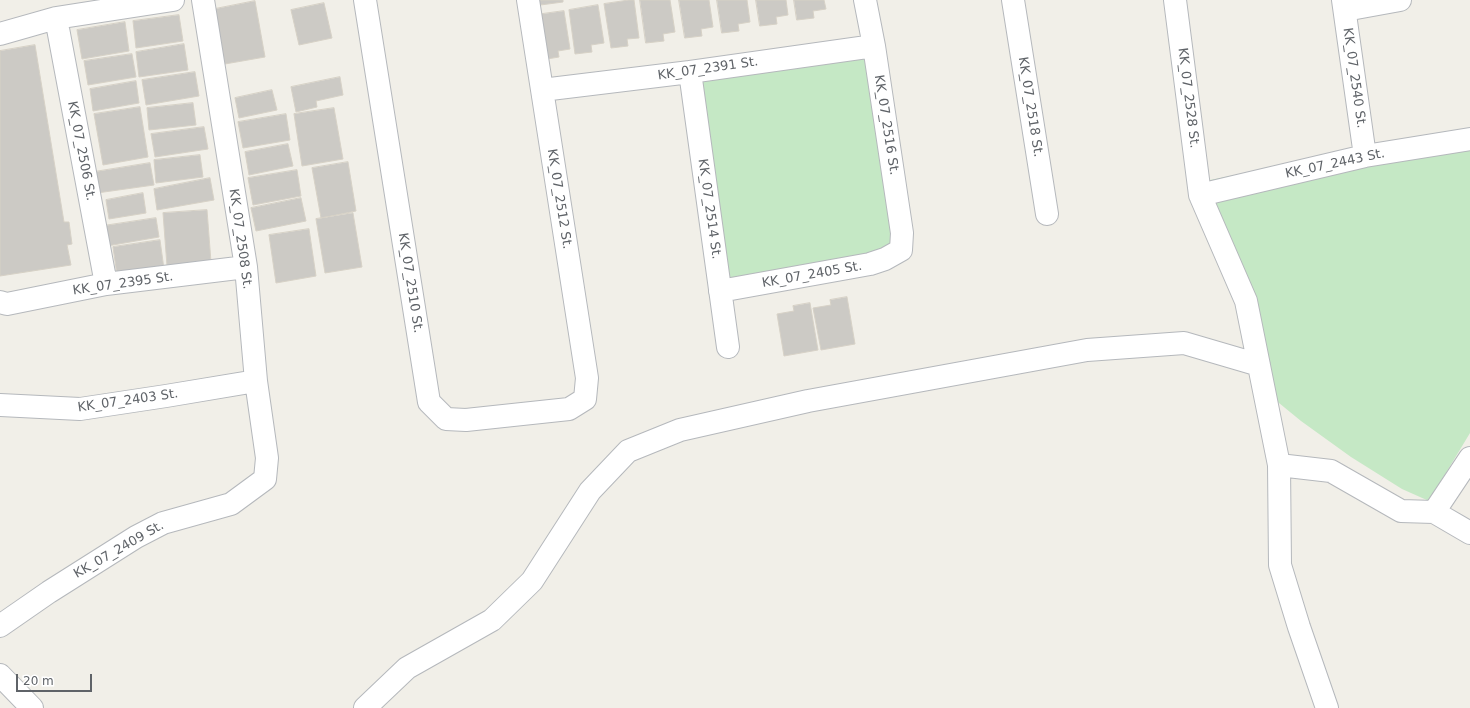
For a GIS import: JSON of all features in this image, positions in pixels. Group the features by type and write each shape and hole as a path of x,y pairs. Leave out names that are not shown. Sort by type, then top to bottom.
{"street":[{"path":"0,34 56,18 172,0"},
{"name":"KK_07_2508 St.","path":"203,0 246,268 256,381 266,458 265,479"},
{"name":"KK_07_2510 St.","path":"365,0 429,402 446,419 466,420 569,409 585,399"},
{"name":"KK_07_2512 St.","path":"528,0 587,378 585,399"},
{"name":"KK_07_2516 St.","path":"865,0 874,46 902,233 901,250"},
{"name":"KK_07_2518 St.","path":"1013,0 1047,214"},
{"name":"KK_07_2528 St.","path":"1175,0 1200,195 1246,301 1279,464 1280,565 1299,627 1327,708"},
{"path":"1344,5 1400,0"},
{"name":"KK_07_2540 St.","path":"1344,5 1365,156"},
{"name":"KK_07_2506 St.","path":"56,18 106,284"},
{"name":"KK_07_2391 St.","path":"542,90 690,72 874,46"},
{"name":"KK_07_2514 St.","path":"690,72 728,347"},
{"name":"KK_07_2443 St.","path":"1200,195 1365,156 1470,139"},
{"name":"KK_07_2405 St.","path":"720,292 870,264 901,250"},
{"name":"KK_07_2395 St.","path":"0,302 6,304 106,284 246,268"},
{"path":"365,708 407,668 492,620 532,581 590,491 628,451 680,430 808,401 1087,350 1184,343 1259,365"},
{"name":"KK_07_2403 St.","path":"0,405 80,409 256,381"},
{"path":"1434,512 1470,458"},
{"path":"1279,464 1331,471 1401,511 1434,512 1470,533"},
{"name":"KK_07_2409 St.","path":"0,626 49,592 136,537 163,523 231,504 265,479"},
{"path":"0,675 32,708"}],"green space":[{"path":"874,46 901,250 720,291 690,72"},
{"path":"1470,131 1470,433 1429,501 1402,489 1351,457 1301,421 1268,394 1253,339 1191,184 1341,153"}],"building":[{"path":"532,0 563,0 563,2 533,6"},
{"path":"634,0 639,38 627,39 628,46 611,48 604,4"},
{"path":"640,0 670,0 675,32 663,34 664,41 646,43"},
{"path":"679,0 709,0 713,27 701,29 702,36 685,38"},
{"path":"717,0 747,0 750,22 738,24 739,31 722,33"},
{"path":"756,0 786,0 788,15 776,17 777,24 760,26"},
{"path":"794,0 824,0 826,9 813,11 814,18 797,20"},
{"path":"255,1 265,57 225,64 215,9"},
{"path":"324,3 332,38 299,45 291,10"},
{"path":"598,5 604,43 591,45 592,52 575,54 569,10"},
{"path":"564,11 570,49 558,51 559,57 541,60 535,15"},
{"path":"179,15 183,41 136,48 133,21"},
{"path":"125,22 129,51 82,59 77,30"},
{"path":"184,44 188,70 139,77 136,52"},
{"path":"35,45 64,222 69,222 72,244 67,245 71,265 0,276 0,51"},
{"path":"132,54 136,77 88,85 84,61"},
{"path":"195,72 199,96 146,105 142,80"},
{"path":"340,77 343,95 316,101 317,107 296,112 291,87"},
{"path":"136,81 139,103 93,111 90,89"},
{"path":"272,90 277,110 239,118 235,98"},
{"path":"193,103 196,125 149,130 147,108"},
{"path":"140,107 148,157 103,165 94,114"},
{"path":"334,108 343,159 302,166 294,114"},
{"path":"286,114 290,140 243,148 238,122"},
{"path":"204,127 208,149 155,157 151,134"},
{"path":"288,144 293,166 249,175 245,152"},
{"path":"200,155 203,177 156,183 154,160"},
{"path":"348,162 356,211 321,218 312,168"},
{"path":"150,163 154,185 97,193 94,172"},
{"path":"297,170 301,196 253,205 248,178"},
{"path":"210,178 214,200 157,210 154,189"},
{"path":"143,193 146,213 109,219 106,200"},
{"path":"301,198 306,221 256,231 251,208"},
{"path":"207,210 211,262 167,266 163,213"},
{"path":"353,213 362,267 325,273 316,219"},
{"path":"156,218 159,237 107,246 103,226"},
{"path":"309,229 316,276 276,283 269,235"},
{"path":"160,240 164,269 117,275 113,247"},
{"path":"847,297 855,344 821,350 813,308 831,305 830,300"},
{"path":"810,303 818,350 784,356 777,314 794,311 793,306"}]}
